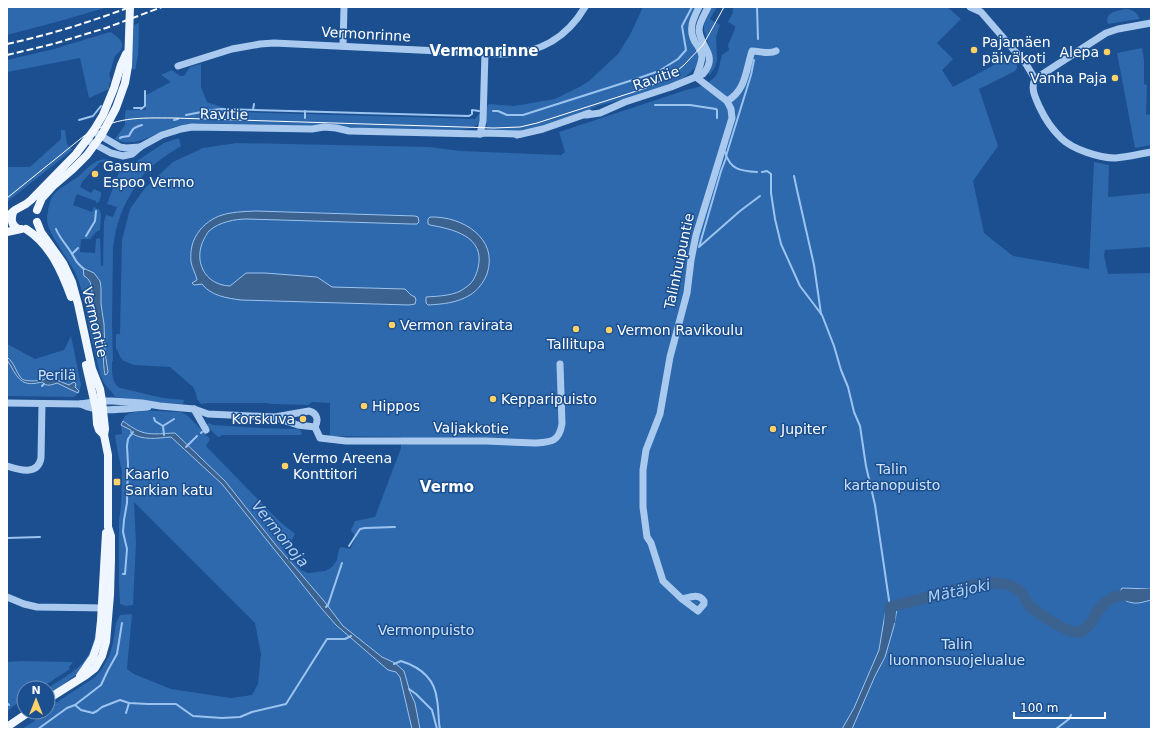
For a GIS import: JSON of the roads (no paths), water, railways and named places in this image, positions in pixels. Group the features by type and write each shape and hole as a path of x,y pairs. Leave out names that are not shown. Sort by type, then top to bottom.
{"main road":[{"path":"22,229 14,227 12,217 10,215 19,207 26,204 88,140 97,134 116,108 125,83 128,66 127,52 130,7"},
{"path":"7,232 22,229 37,222 37,210 42,198 84,158 95,144 97,134"},
{"path":"26,204 31,205 37,210"},
{"name":"Vermontie","path":"37,222 41,232 63,263 72,282 92,370 100,389 99,405"},
{"name":"Vermontie","path":"22,229 32,233 46,246 67,285 72,298 105,429 104,435 108,454 108,527 106,536 105,608 99,636 93,657 79,679 56,694"},
{"path":"7,727 17,720"}],"street":[{"path":"343,46 344,7"},
{"name":"Vermonrinne","path":"178,66 232,49 260,44 285,43 501,54 520,53 542,47 552,42 579,19 585,7"},
{"name":"Ravitie","path":"696,76 702,56 692,36 691,26 699,7"},
{"name":"Ravitie","path":"88,140 111,153 123,156 132,154 140,147 162,135 192,127 312,130 324,127 349,131 520,134 543,129 586,115 609,104 625,102 671,87 703,74 708,65 708,52 699,32 701,22 708,7"},
{"path":"970,7 981,12 1026,64 1035,79"},
{"path":"1151,23 1118,29 1106,33 1035,79 1033,84 1034,92 1041,111 1053,130 1065,141 1089,153 1108,157 1123,157 1151,152"},
{"path":"696,76 727,101 735,95 741,87 752,51 771,53 776,51"},
{"path":"480,134 483,121 485,53"},
{"name":"Talinhuipuntie","path":"682,599 664,581 651,543 647,537 643,507 643,470 646,450 660,414 670,357 687,293 696,235 732,118 731,109 727,101"},
{"name":"Ravitie","path":"97,134 120,147 140,147"},
{"name":"Valjakkotie","path":"314,427 320,438 346,441 430,440 534,443 550,442 557,438 561,431 562,424 560,364"},
{"path":"7,403 160,406 194,409 208,414 275,417 309,411 314,413 317,418 317,423 314,427 298,425 275,417"},
{"path":"7,466 19,470 31,470 37,467 40,463 42,404"},
{"path":"194,409 206,430"},
{"path":"7,597 24,604 37,607 105,608"}],"waterway":[{"path":"493,111 498,111 507,115 523,115 659,71 678,59 686,50 682,26 692,7"},
{"path":"757,7 758,39"},
{"path":"726,156 751,75 754,60"},
{"path":"141,109 145,106 145,91"},
{"path":"253,110 254,104"},
{"path":"655,105 690,105 716,109 717,118"},
{"path":"79,120 93,116 101,106"},
{"path":"134,108 141,108"},
{"path":"186,115 221,109 469,116 472,114 472,110 479,111"},
{"path":"305,111 305,118"},
{"path":"174,120 178,119"},
{"path":"120,138 129,136 131,131 142,125"},
{"path":"725,152 727,158 733,166 741,170 757,172"},
{"path":"726,158 699,247 740,211 760,196"},
{"path":"762,172 767,171 771,174 771,193 781,244 800,286 822,315 834,346 848,387 854,412 860,426 866,466 875,505 890,607"},
{"path":"794,176 814,265 821,314"},
{"path":"86,236 95,221 96,211"},
{"path":"56,229 76,262 84,269"},
{"path":"72,254 78,248"},
{"path":"154,418 155,421 163,426 164,435"},
{"path":"163,426 174,419"},
{"path":"123,574 125,574 127,549 123,532 127,503 127,446 128,439 133,432"},
{"path":"186,447 197,436"},
{"path":"349,546 360,529 395,527"},
{"path":"7,538 40,537"},
{"path":"326,607 342,563"},
{"name":"Mätäjoki","path":"890,620 890,607 973,585 1000,583 1009,585 1020,591 1028,604 1050,621 1070,631 1080,632 1088,626 1099,609 1112,598 1126,595 1151,594"},
{"path":"38,729 67,708 75,705 101,685 117,654 122,623"},
{"path":"75,705 81,710 93,713 102,707 120,700 129,703 176,704 193,716 222,718 240,717 252,712 286,704 327,639 345,639 351,636"},
{"path":"394,664 401,661 408,663 420,670 430,680 436,692 440,729"},
{"name":"Vermonoja","path":"409,689 432,710 437,729"},
{"path":"126,713 129,703"},
{"path":"1056,729 1069,719 1071,715"}],"tram line":[{"path":"7,198 84,136 107,125 138,118 494,128 520,127 537,123 646,88 671,76 703,45 724,7"}],"railway":[{"path":"7,44 69,28 130,7"},
{"path":"7,55 53,44 106,28 162,7"}],"place":[{"name":"Pajamäen päiväkoti","path":"974,50"},
{"name":"Alepa","path":"1107,52"},
{"name":"Vanha Paja","path":"1115,78"},
{"name":"Gasum Espoo Vermo","path":"95,174"},
{"name":"Vermon ravirata","path":"392,325"},
{"name":"Tallitupa","path":"576,329"},
{"name":"Vermon Ravikoulu","path":"609,330"},
{"name":"Kepparipuisto","path":"493,399"},
{"name":"Hippos","path":"364,406"},
{"name":"Korskuva","path":"303,419"},
{"name":"Jupiter","path":"773,429"},
{"name":"Vermo Areena Konttitori","path":"285,466"},
{"name":"Kaarlo Sarkian katu","path":"117,482"}],"district":[{"name":"Vermonrinne","path":"484,51"},
{"name":"Vermo","path":"447,487"}],"park label":[{"name":"Perilä","path":"57,375"},
{"name":"Talin kartanopuisto","path":"892,478"},
{"name":"Vermonpuisto","path":"426,630"},
{"name":"Talin luonnonsuojelualue","path":"957,652"}]}
